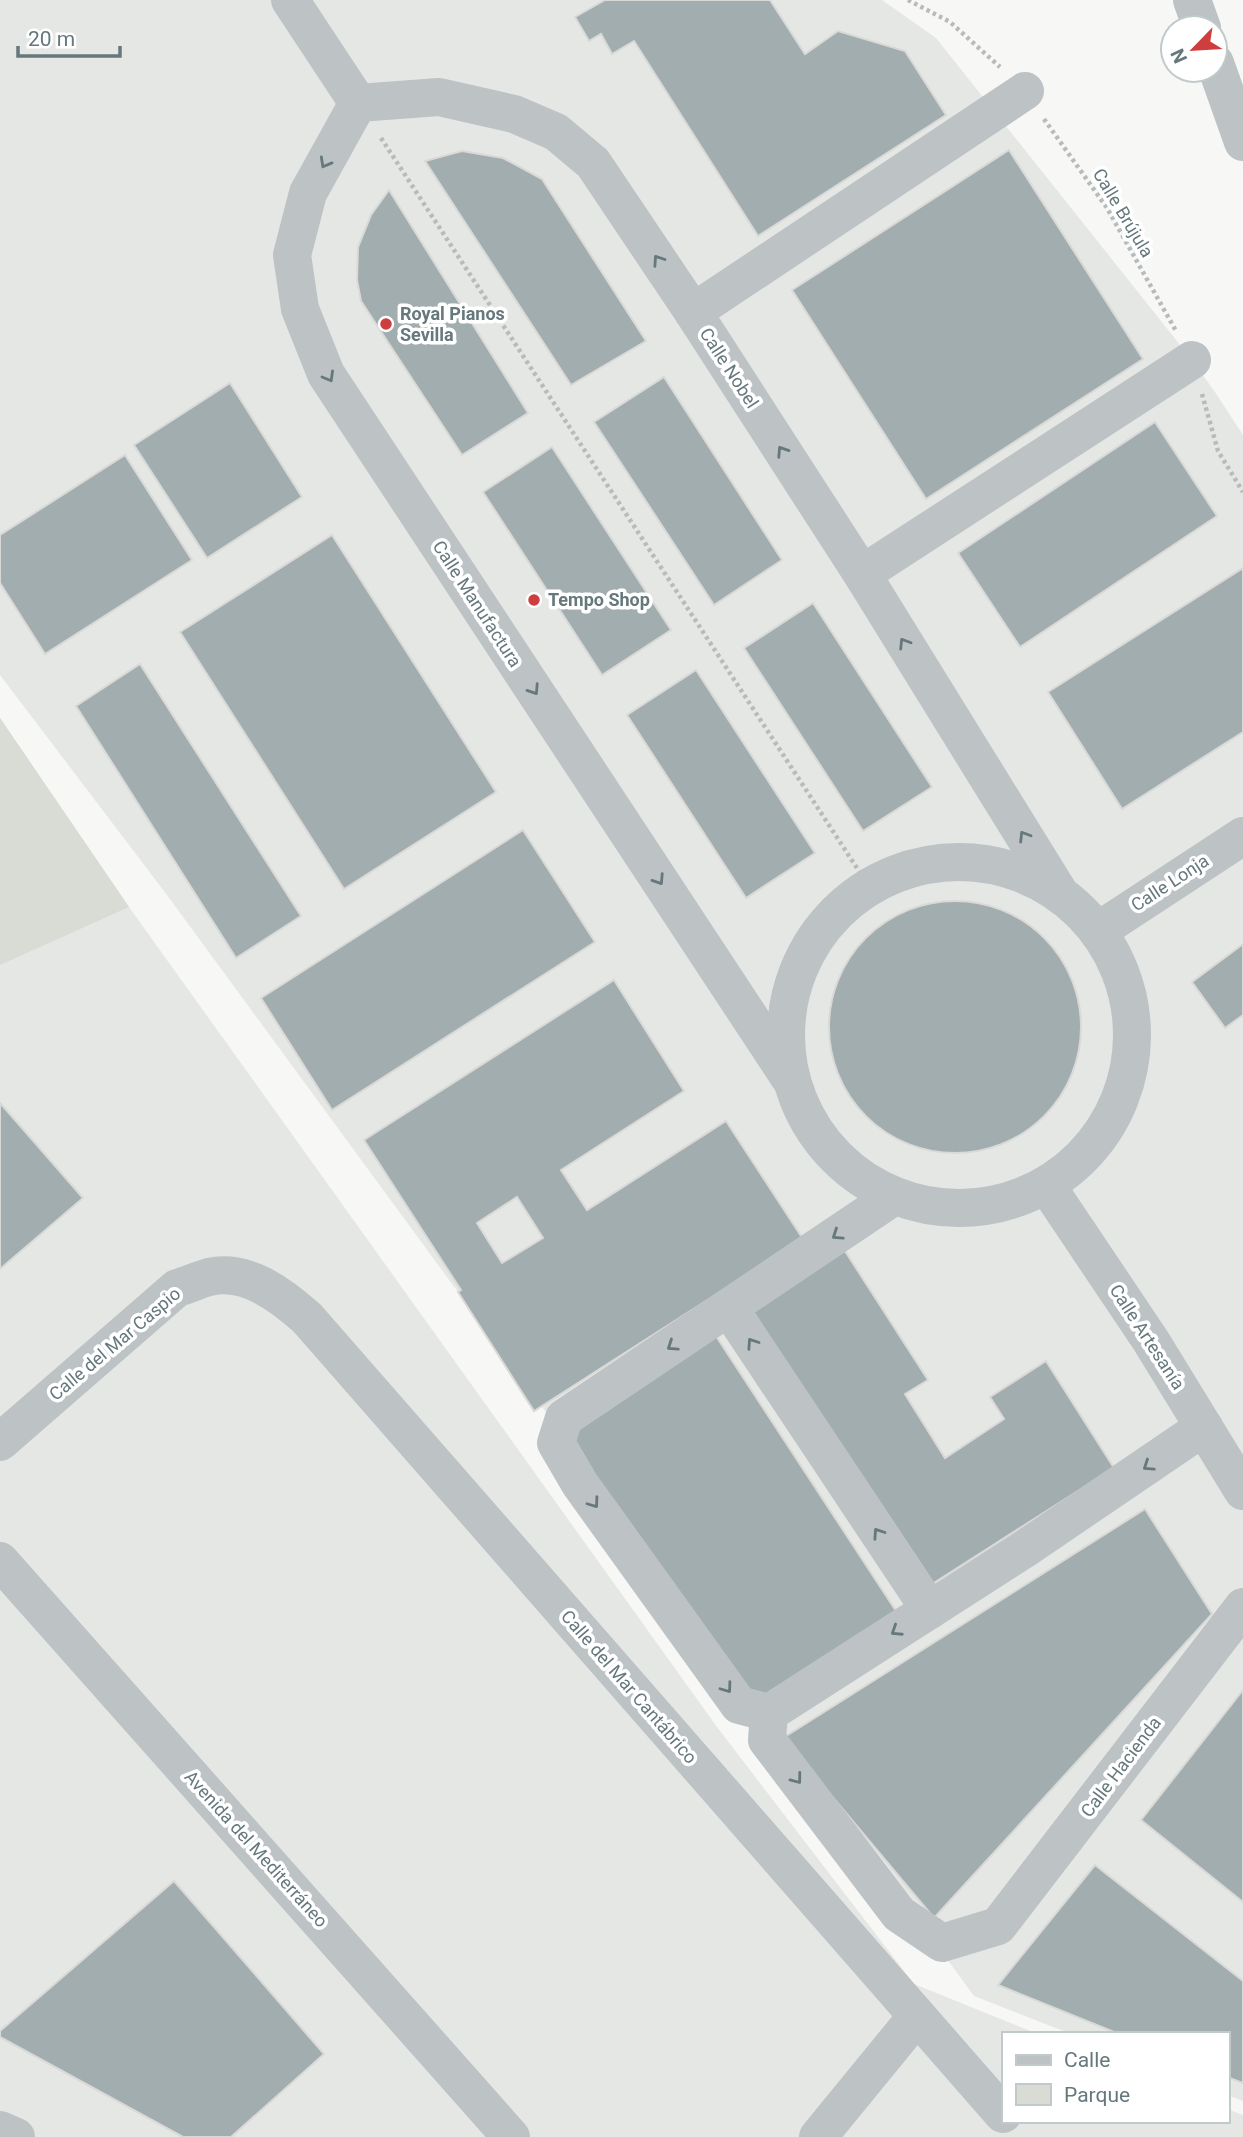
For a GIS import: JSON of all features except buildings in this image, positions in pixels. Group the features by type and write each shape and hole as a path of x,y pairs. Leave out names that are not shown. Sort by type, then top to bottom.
{"street":[{"path":"290,0 358,103"},
{"path":"1222,84 1243,142"},
{"path":"693,312 1025,91"},
{"name":"Calle Nobel","path":"358,103 439,97 514,114 556,132 593,163 862,574 1060,894"},
{"name":"Calle Manufactura","path":"358,103 308,193 292,256 299,309 326,374 789,1077"},
{"path":"862,574 1192,360"},
{"name":"Calle Lonja","path":"1098,931 1243,836"},
{"path":"966,860 1015,870 1060,894 1098,931 1121,973 1132,1022 1129,1070 1113,1116 1085,1156 1046,1186 1010,1202 971,1210 931,1208 893,1197 847,1168 811,1128 789,1077 784,1033 790,989 807,948 834,913 868,885 915,866 966,860"},
{"name":"Calle Artesanía","path":"1046,1186 1152,1341 1204,1427 1238,1471"},
{"path":"893,1197 564,1418 556,1443 580,1484 739,1705 769,1713 1026,1548 1204,1427"},
{"name":"Calle del Mar Caspio","path":"0,1442 177,1288 211,1276 243,1277"},
{"name":"Calle del Mar Cantábrico","path":"243,1277 283,1296 307,1318 1002,2112"},
{"path":"729,1308 930,1610"},
{"name":"Avenida del Mediterráneo","path":"0,1561 511,2137"},
{"name":"Calle Hacienda","path":"769,1713 767,1740 899,1914 942,1943 998,1926 1243,1607"},
{"path":"818,2137 918,2016"},
{"path":"1012,2123 1024,2137"},
{"path":"0,2130 16,2137"}],"path":[{"name":"Calle Brújula","path":"908,0 950,22 1025,91 1107,208 1192,360 1218,452 1243,492"},
{"path":"358,103 868,885"}],"shaded area":[{"path":"0,0 882,0 936,38 1192,360 1243,435 1243,2101 1229,2096 1229,2032 1066,2032 974,1996 167,895 0,675"},
{"path":"0,718 129,907 717,1727 914,1984 1033,2032 1002,2032 1002,2123 1229,2123 1229,2110 1243,2115 1243,2137 0,2137"}],"green space":[{"path":"0,718 129,907 0,965"}],"place":[{"name":"Royal Pianos Sevilla","path":"386,324"},
{"name":"Tempo Shop","path":"534,600"}]}
